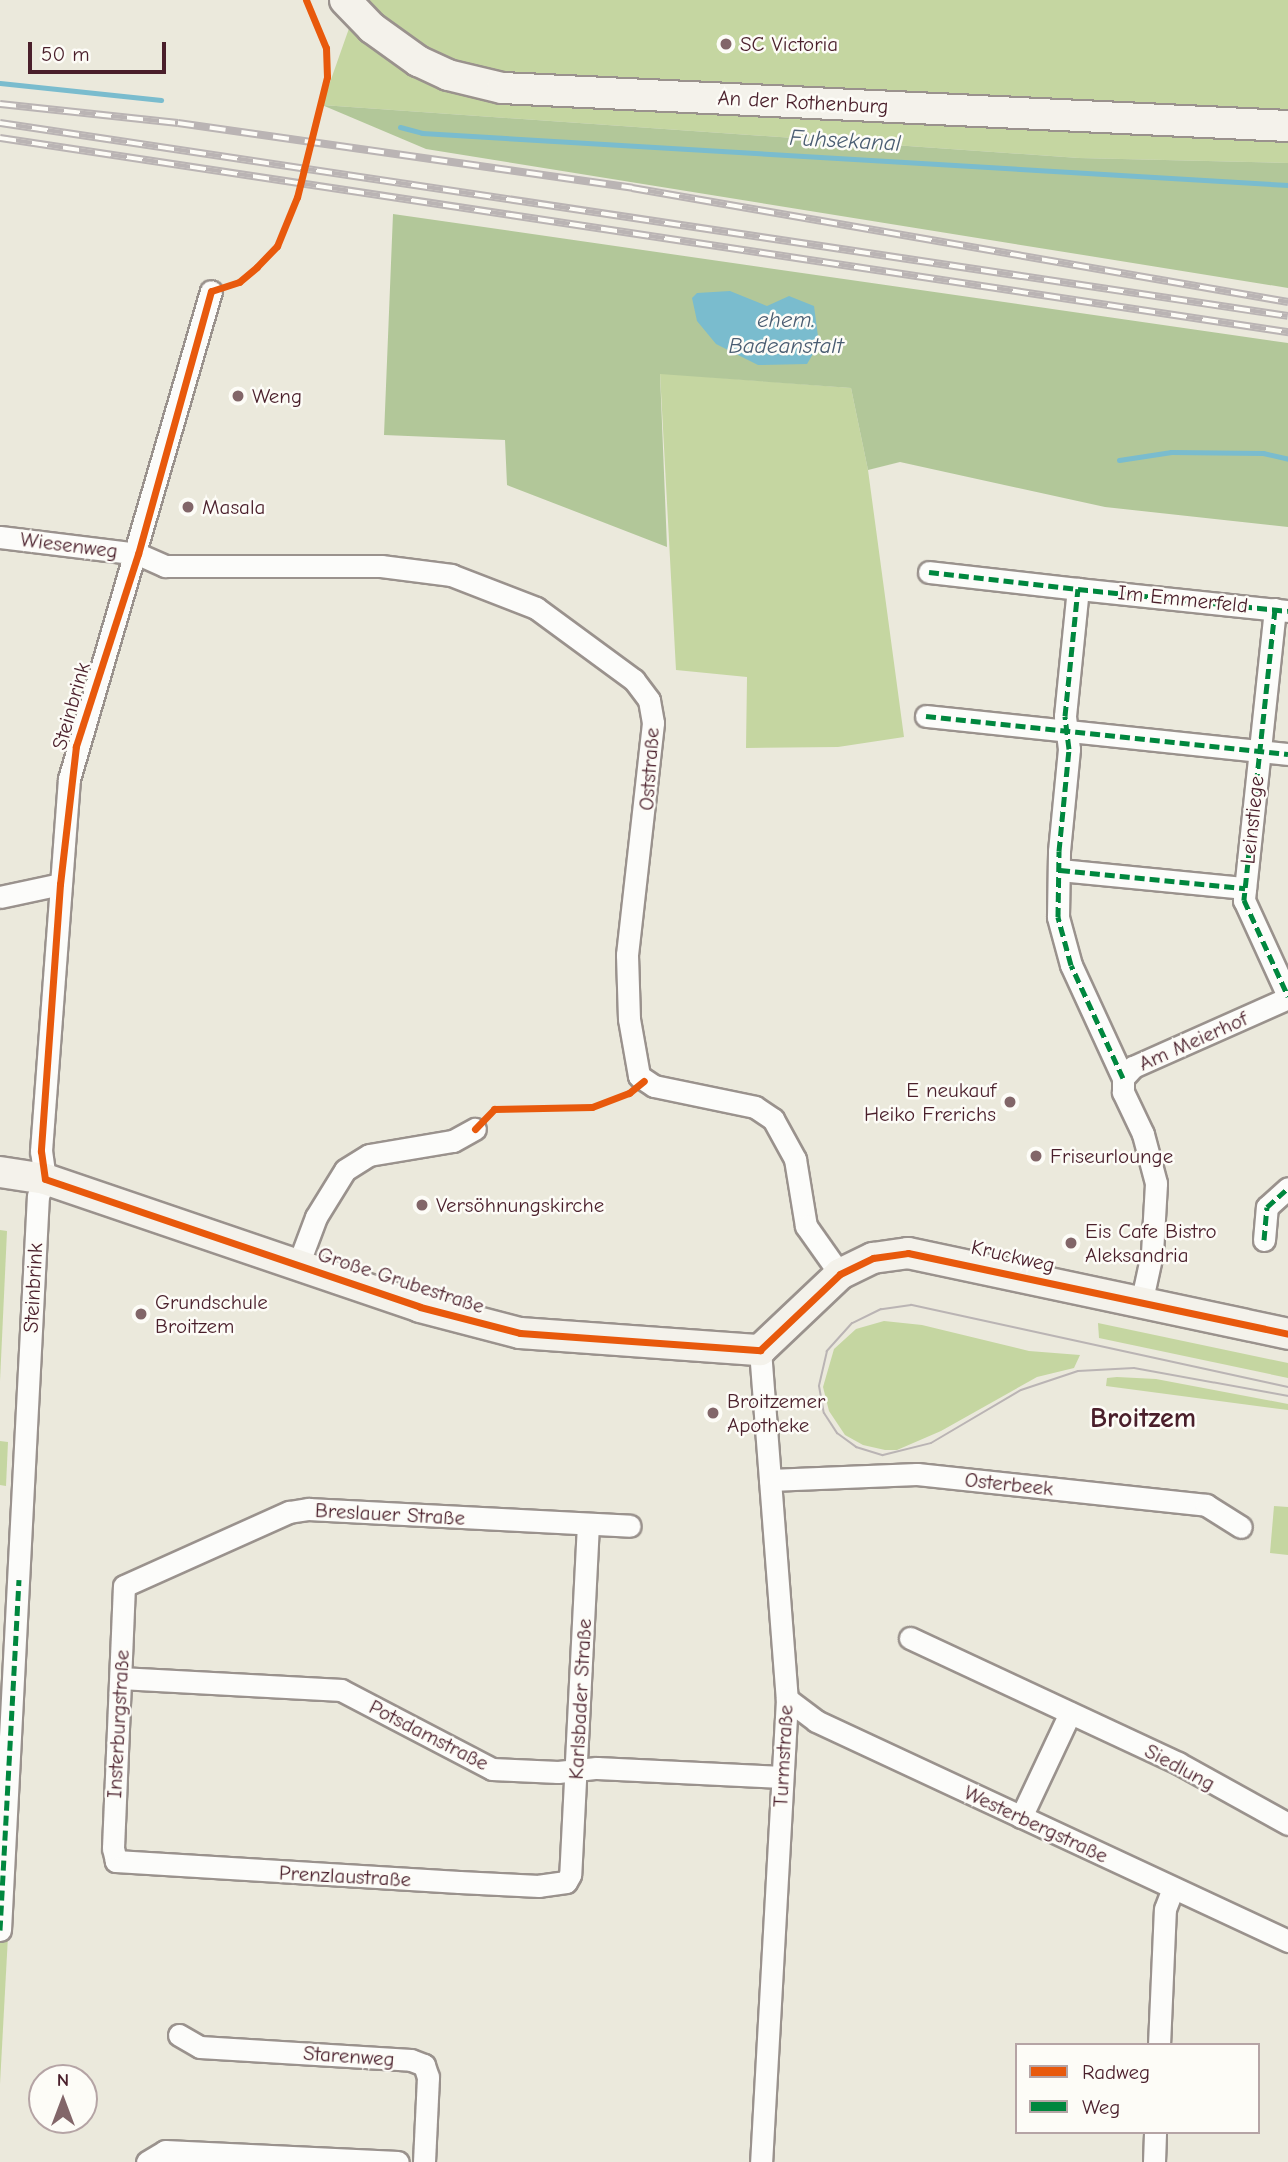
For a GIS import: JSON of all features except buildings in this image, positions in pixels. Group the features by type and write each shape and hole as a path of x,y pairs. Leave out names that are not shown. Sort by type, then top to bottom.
{"street":[{"name":"An der Rothenburg","path":"345,0 372,28 418,61 447,75 502,88 1288,126"},
{"name":"Steinbrink","path":"0,1930 37,1196 45,1179 41,1151 60,884 76,746 138,554 211,291"},
{"name":"Wiesenweg","path":"0,537 138,554"},
{"name":"Oststraße","path":"138,554 165,566 381,566 451,575 536,608 584,639 644,690 653,723 627,955 629,1019 639,1076 654,1086 755,1107 773,1119 794,1159 806,1226 840,1274"},
{"name":"Im Emmerfeld","path":"929,572 1281,610"},
{"path":"1078,589 1065,716 1068,732 1058,917 1064,947 1123,1078"},
{"name":"Leinstiege","path":"1281,610 1260,751 1244,900 1288,997"},
{"path":"926,716 1068,732"},
{"name":"Leinstiege","path":"1068,732 1288,754"},
{"name":"Leinstiege","path":"1060,870 1245,888"},
{"path":"0,897 60,884"},
{"path":"1288,986 1284,988 1288,997"},
{"name":"Am Meierhof","path":"1141,1304 1152,1252 1156,1183 1143,1134 1121,1086 1123,1078 1133,1067 1288,997"},
{"path":"298,1265 316,1217 345,1170 369,1156 397,1147 453,1141 475,1129"},
{"name":"Große Grubestraße","path":"0,1172 45,1179 489,1327 760,1350"},
{"path":"1264,1240 1267,1207 1288,1188"},
{"name":"Kruckweg","path":"760,1350 840,1274 884,1255 922,1253 1141,1304 1288,1334"},
{"name":"Turmstraße","path":"760,1350 787,1699 761,2162"},
{"name":"Osterbeek","path":"770,1480 917,1474 1206,1505 1241,1527"},
{"name":"Breslauer Straße","path":"124,1586 289,1511 630,1526"},
{"name":"Karlsbader Straße","path":"570,1875 589,1524"},
{"name":"Insterburgstraße","path":"116,1861 113,1848 124,1586"},
{"name":"Siedlung","path":"910,1638 1178,1763 1288,1824"},
{"name":"Potsdamstraße","path":"121,1678 341,1690 492,1769 782,1777"},
{"name":"Westerbergstraße","path":"787,1699 816,1721 1288,1941"},
{"path":"1021,1817 1070,1713"},
{"name":"Prenzlaustraße","path":"116,1861 130,1866 539,1886 566,1882 570,1875"},
{"path":"1159,2043 1166,1909 1173,1888"},
{"name":"Starenweg","path":"179,2035 200,2047 411,2060 424,2065 428,2077 424,2162"},
{"path":"1154,2162 1155,2134"},
{"path":"147,2162 165,2151 398,2162"}],"green space":[{"path":"359,0 1288,0 1288,163 1079,158 322,105"},
{"path":"322,105 1079,158 1288,163 1288,288 426,149"},
{"path":"393,214 1288,343 1288,527 1105,507 900,462 868,470 851,388 660,374 667,547 507,485 505,440 384,435"},
{"path":"660,373 851,388 868,470 904,737 838,747 746,748 747,677 676,670"},
{"path":"0,1230 7,1231 0,1381"},
{"path":"884,1321 922,1325 1029,1351 1080,1355 1074,1368 1037,1377 941,1431 897,1450 885,1450 863,1445 845,1435 829,1411 823,1387 834,1349 856,1329"},
{"path":"1098,1323 1288,1363 1288,1378 1099,1338"},
{"path":"1107,1378 1156,1379 1288,1404 1288,1410 1106,1386"},
{"path":"0,1441 8,1442 6,1486 0,1485"},
{"path":"1274,1506 1288,1507 1288,1555 1270,1553"},
{"path":"8,1936 0,2084 0,1942"}],"water":[{"name":"ehem. Badeanstalt","path":"730,291 767,306 789,296 814,306 819,344 807,364 758,365 716,344 697,321 692,298 697,293"}],"waterway":[{"name":"Fuhsekanal","path":"0,83 161,100"},
{"name":"Fuhsekanal","path":"400,127 422,133 1288,185"},
{"path":"1119,460 1171,452 1263,453 1288,459"}],"tram line":[{"path":"1288,1387 911,1305 881,1309 852,1323 827,1351 819,1386 824,1413 837,1433 856,1447 883,1455 931,1443 1021,1390 1078,1371 1134,1368 1288,1396"}],"railway":[{"path":"0,104 178,123 632,188 1288,302"},
{"path":"0,123 1288,316"},
{"path":"0,138 1288,332"}],"marked path":[{"path":"929,572 1078,589"},
{"path":"1123,1078 1071,965 1058,917 1059,851 1069,749 1065,716 1078,589 1288,611"},
{"path":"1275,609 1244,900 1288,996"},
{"path":"926,716 1288,754"},
{"path":"1060,870 1245,888"},
{"path":"1264,1240 1267,1207 1288,1188"},
{"path":"0,1930 19,1580"}],"cycle path":[{"path":"306,0 326,48 327,77 297,197 277,246 239,282 211,291 138,554 76,746 60,884 41,1151 45,1179 420,1307 520,1333 760,1350 840,1274 873,1258 908,1253 1288,1334"},
{"path":"475,1129 494,1109 592,1107 629,1093 644,1081"}],"place":[{"name":"SC Victoria","path":"726,44"},
{"name":"Weng","path":"238,396"},
{"name":"Masala","path":"188,507"},
{"name":"E neukauf Heiko Frerichs","path":"1010,1102"},
{"name":"Friseurlounge","path":"1036,1156"},
{"name":"Versöhnungskirche","path":"422,1205"},
{"name":"Eis Cafe Bistro Aleksandria","path":"1071,1243"},
{"name":"Grundschule Broitzem","path":"141,1314"},
{"name":"Broitzemer Apotheke","path":"713,1413"}],"district":[{"name":"Broitzem","path":"1143,1418"}]}
